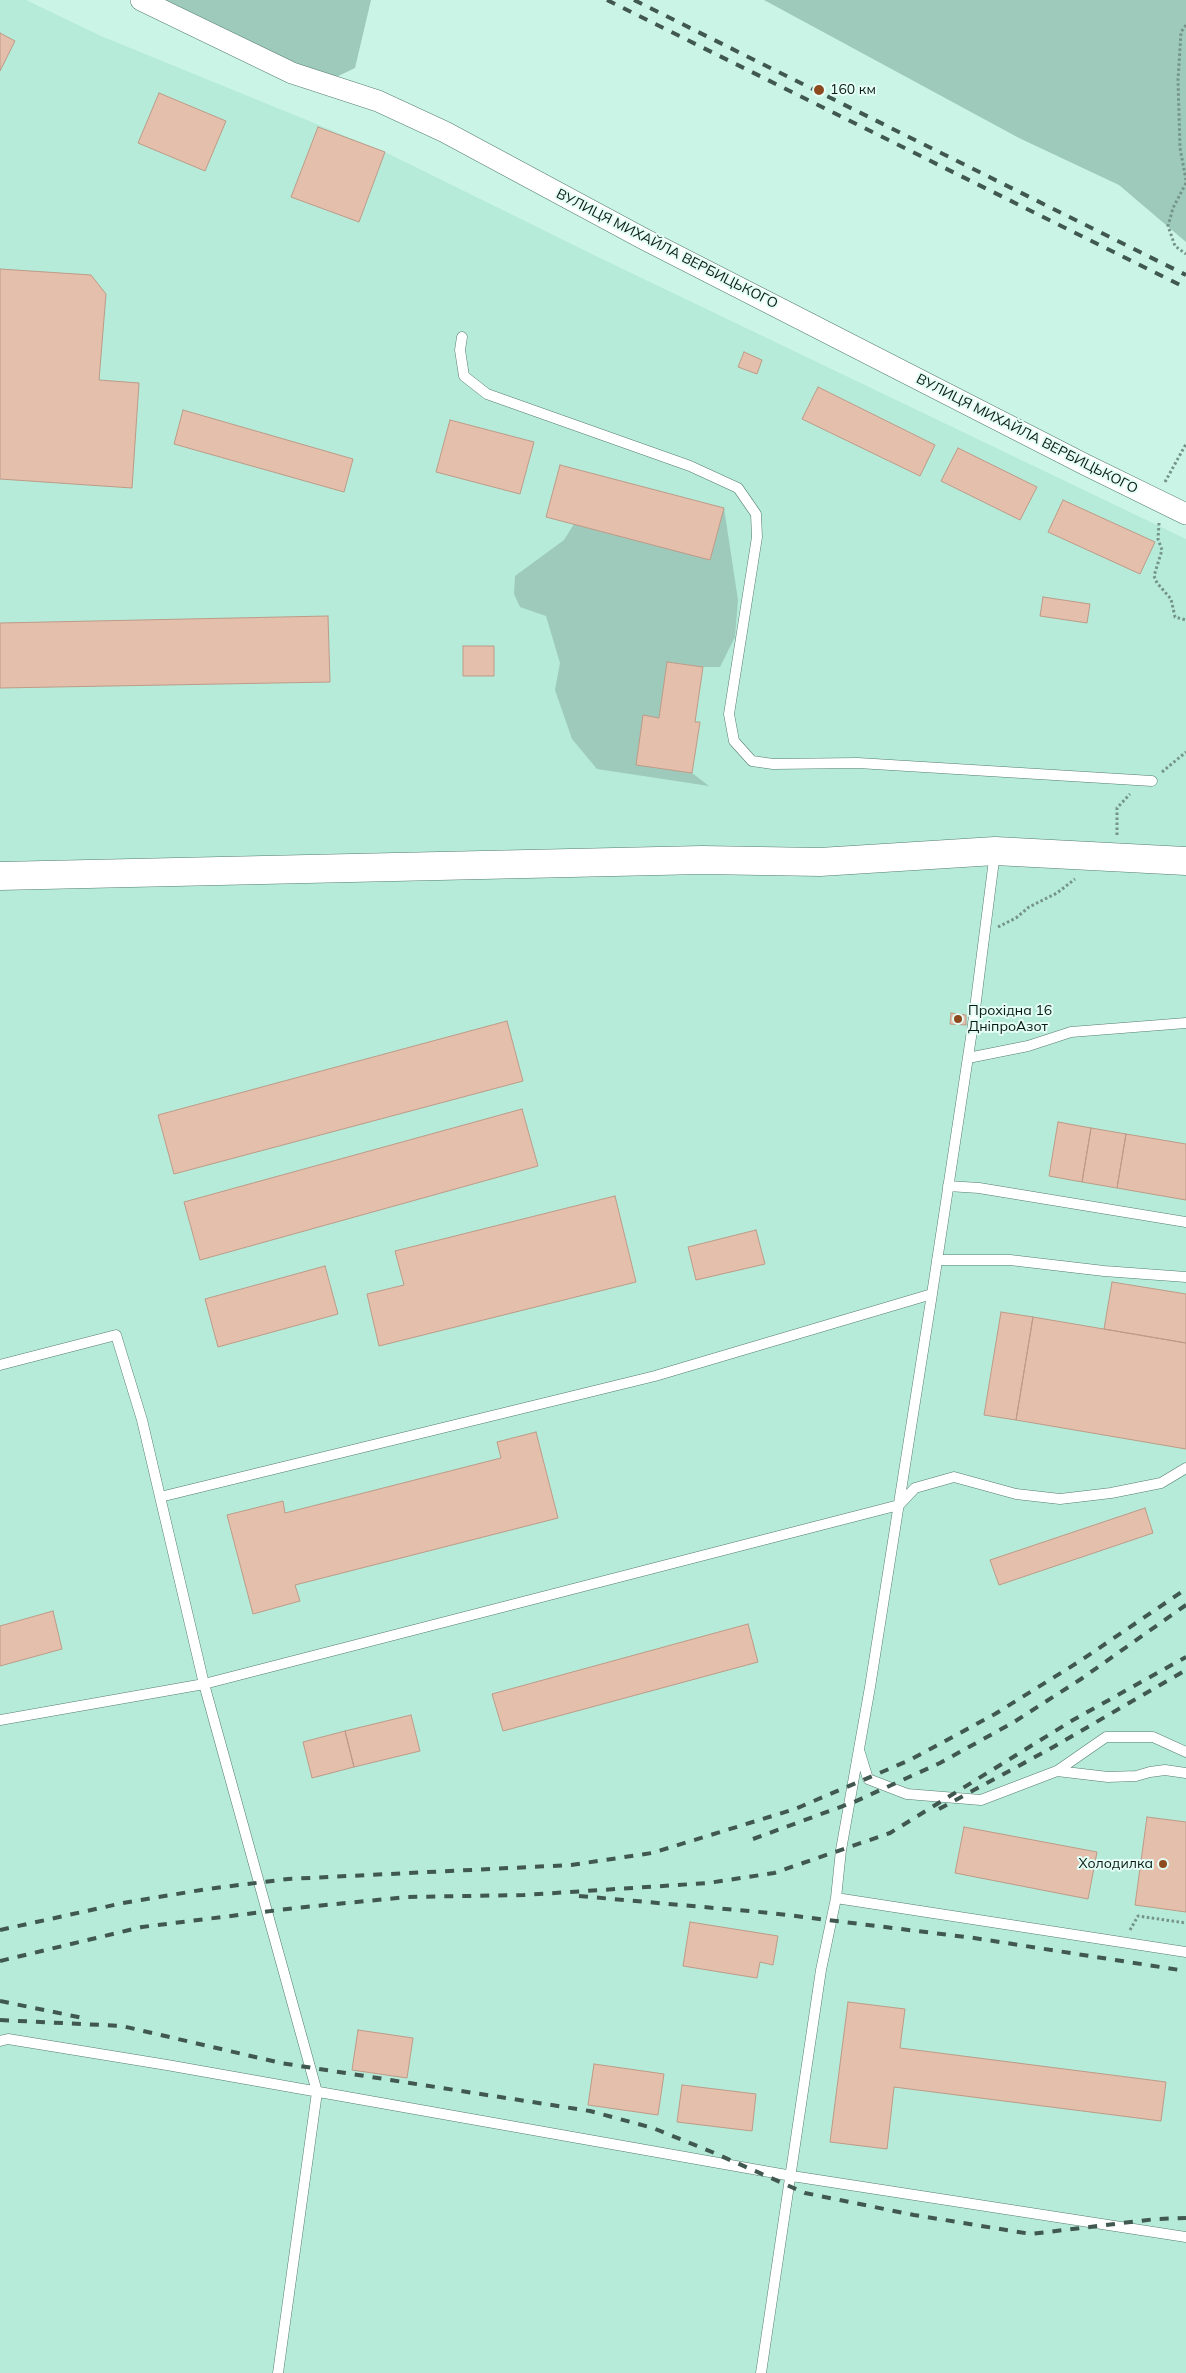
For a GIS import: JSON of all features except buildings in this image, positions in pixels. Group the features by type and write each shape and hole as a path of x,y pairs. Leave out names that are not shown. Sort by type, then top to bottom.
{"street":[{"name":"ВУЛИЦЯ МИХАЙЛА ВЕРБИЦЬКОГО","path":"141,0 292,73 378,101 445,132 644,239 1186,514"},
{"path":"0,876 692,860 820,862 995,851 1186,861"}],"lane":[{"path":"462,337 460,350 464,376 487,394 690,466 738,488 756,514 757,538 729,714 734,741 752,761 773,764 858,763 1152,781"},
{"path":"761,2373 792,2176 821,1970 836,1898 841,1850 859,1750 932,1294 968,1058 995,851"},
{"path":"968,1058 1028,1046 1071,1032 1186,1023"},
{"path":"948,1186 979,1188 1186,1222"},
{"path":"937,1260 1010,1260 1104,1271 1186,1277"},
{"path":"160,1496 655,1376 932,1294"},
{"path":"0,1365 116,1335 142,1420 204,1684 317,2092 278,2373"},
{"path":"0,1720 204,1684 899,1505 915,1488 954,1477 1016,1494 1060,1499 1111,1493 1161,1483 1186,1468"},
{"path":"859,1750 868,1779 907,1794 981,1800 1057,1772 1106,1737 1153,1737 1186,1752"},
{"path":"1057,1772 1108,1777 1136,1776 1166,1770 1186,1773"},
{"path":"836,1898 1186,1952"},
{"path":"0,2041 8,2039 62,2047 792,2176 1186,2237"}],"path":[{"path":"1186,25 1181,32 1178,80 1180,148 1186,181 1173,208 1168,226 1175,246 1186,254"},
{"path":"1186,444 1161,489 1158,539 1162,550 1154,576 1157,583 1171,600 1175,617 1186,620"},
{"path":"1127,1943 1134,1921 1138,1916 1186,1924"}],"shaded area":[{"path":"0,0 26,0 101,36 385,152 600,258 1186,539 1186,2373 0,2373"},
{"path":"155,0 371,0 355,68 332,79 291,66"},
{"path":"764,0 1186,0 1186,242 1119,185 1019,138"},
{"path":"724,508 738,600 735,637 720,667 703,667 667,662 659,718 644,716 637,765 692,773 709,786 597,769 572,739 555,690 560,663 546,616 520,607 514,594 515,576 564,540 574,524 710,559"}],"railway":[{"path":"607,0 1186,288"},
{"path":"634,0 1186,275"},
{"path":"0,1930 123,1903 207,1889 288,1879 571,1865 652,1853 795,1809 910,1760 995,1714 1080,1661 1186,1589"},
{"path":"753,1839 854,1802 940,1763 1014,1722 1081,1679 1186,1605"},
{"path":"0,1961 142,1927 295,1908 408,1897 524,1895 708,1883 774,1873 890,1833 1073,1720 1186,1657"},
{"path":"939,1809 1048,1750 1186,1670"},
{"path":"579,1896 771,1913 974,1938 1186,1971"},
{"path":"0,2001 88,2019"},
{"path":"0,2020 122,2026 281,2063 590,2111 653,2128 805,2193 914,2215 1031,2234 1156,2219 1186,2218"}],"place":[{"name":"160 км","path":"819,90"},
{"name":"Прохідна 16 ДніпроАзот","path":"958,1019"},
{"name":"Холодилка","path":"1163,1864"}]}
